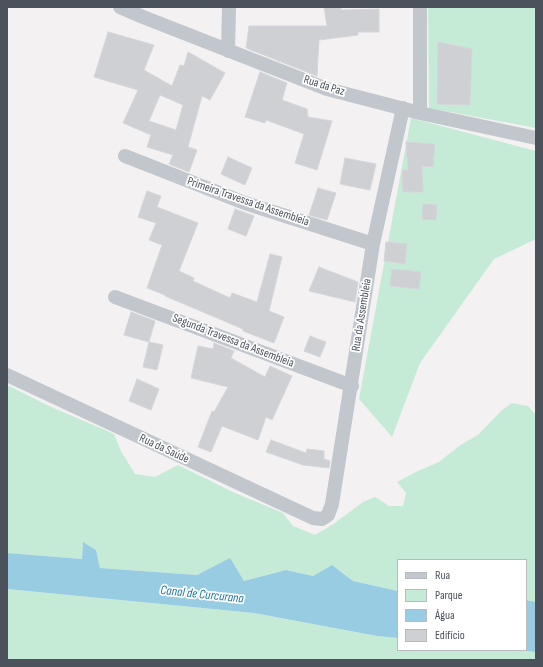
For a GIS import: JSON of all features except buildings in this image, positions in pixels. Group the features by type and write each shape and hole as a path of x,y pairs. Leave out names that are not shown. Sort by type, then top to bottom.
{"street":[{"name":"Rua da Paz","path":"120,7 327,89 420,113 536,138"},
{"path":"228,51 230,7"},
{"path":"420,7 420,113"},
{"name":"Rua da Assembleia","path":"322,519 328,515 332,504 352,386 373,244 403,108"},
{"name":"Primeira Travessa da Assembleia","path":"125,156 245,204 373,244"},
{"name":"Segunda Travessa da Assembleia","path":"115,297 352,386"},
{"name":"Rua da Saúde","path":"7,375 312,518 322,519"}],"green space":[{"path":"428,7 536,7 536,128 429,108"},
{"path":"411,118 536,151 536,239 494,259 420,363 392,437 359,399"},
{"path":"7,385 49,406 114,434 121,451 135,474 155,477 178,465 235,493 283,513 293,526 315,535 332,525 363,502 375,497 389,506 403,506 406,493 397,482 439,462 459,446 479,434 501,411 512,403 528,406 536,415 536,602 527,600 527,559 397,559 397,591 353,581 332,565 313,576 286,570 244,581 230,559 197,575 100,568 96,550 83,542 82,559 7,553"},
{"path":"7,589 254,613 377,636 397,638 397,651 536,652 536,660 7,660"}],"water":[{"name":"Canal de Curcurana","path":"83,542 96,550 100,568 197,575 230,558 244,581 286,570 313,576 332,565 353,581 397,591 397,638 377,636 254,613 7,589 7,553 82,559"},
{"path":"527,600 536,602 536,652 527,651"}]}
